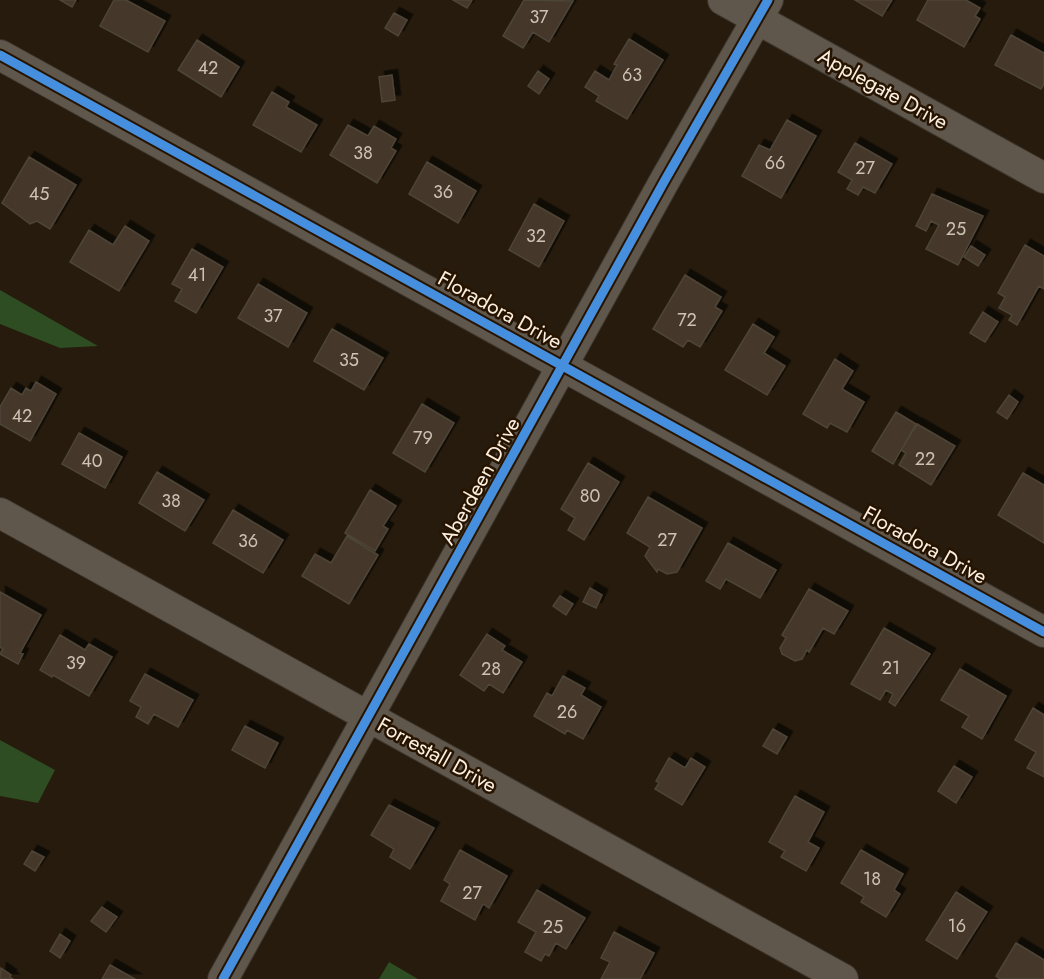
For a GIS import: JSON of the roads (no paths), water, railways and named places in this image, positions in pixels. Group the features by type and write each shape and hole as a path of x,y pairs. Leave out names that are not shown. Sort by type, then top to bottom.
{"street":[{"name":"Applegate Drive","path":"723,0 763,10 1044,178"},
{"name":"Aberdeen Drive","path":"223,979 665,180 763,10"},
{"name":"Floradora Drive","path":"0,55 1044,632"},
{"name":"Forrestall Drive","path":"0,513 843,979"}]}
